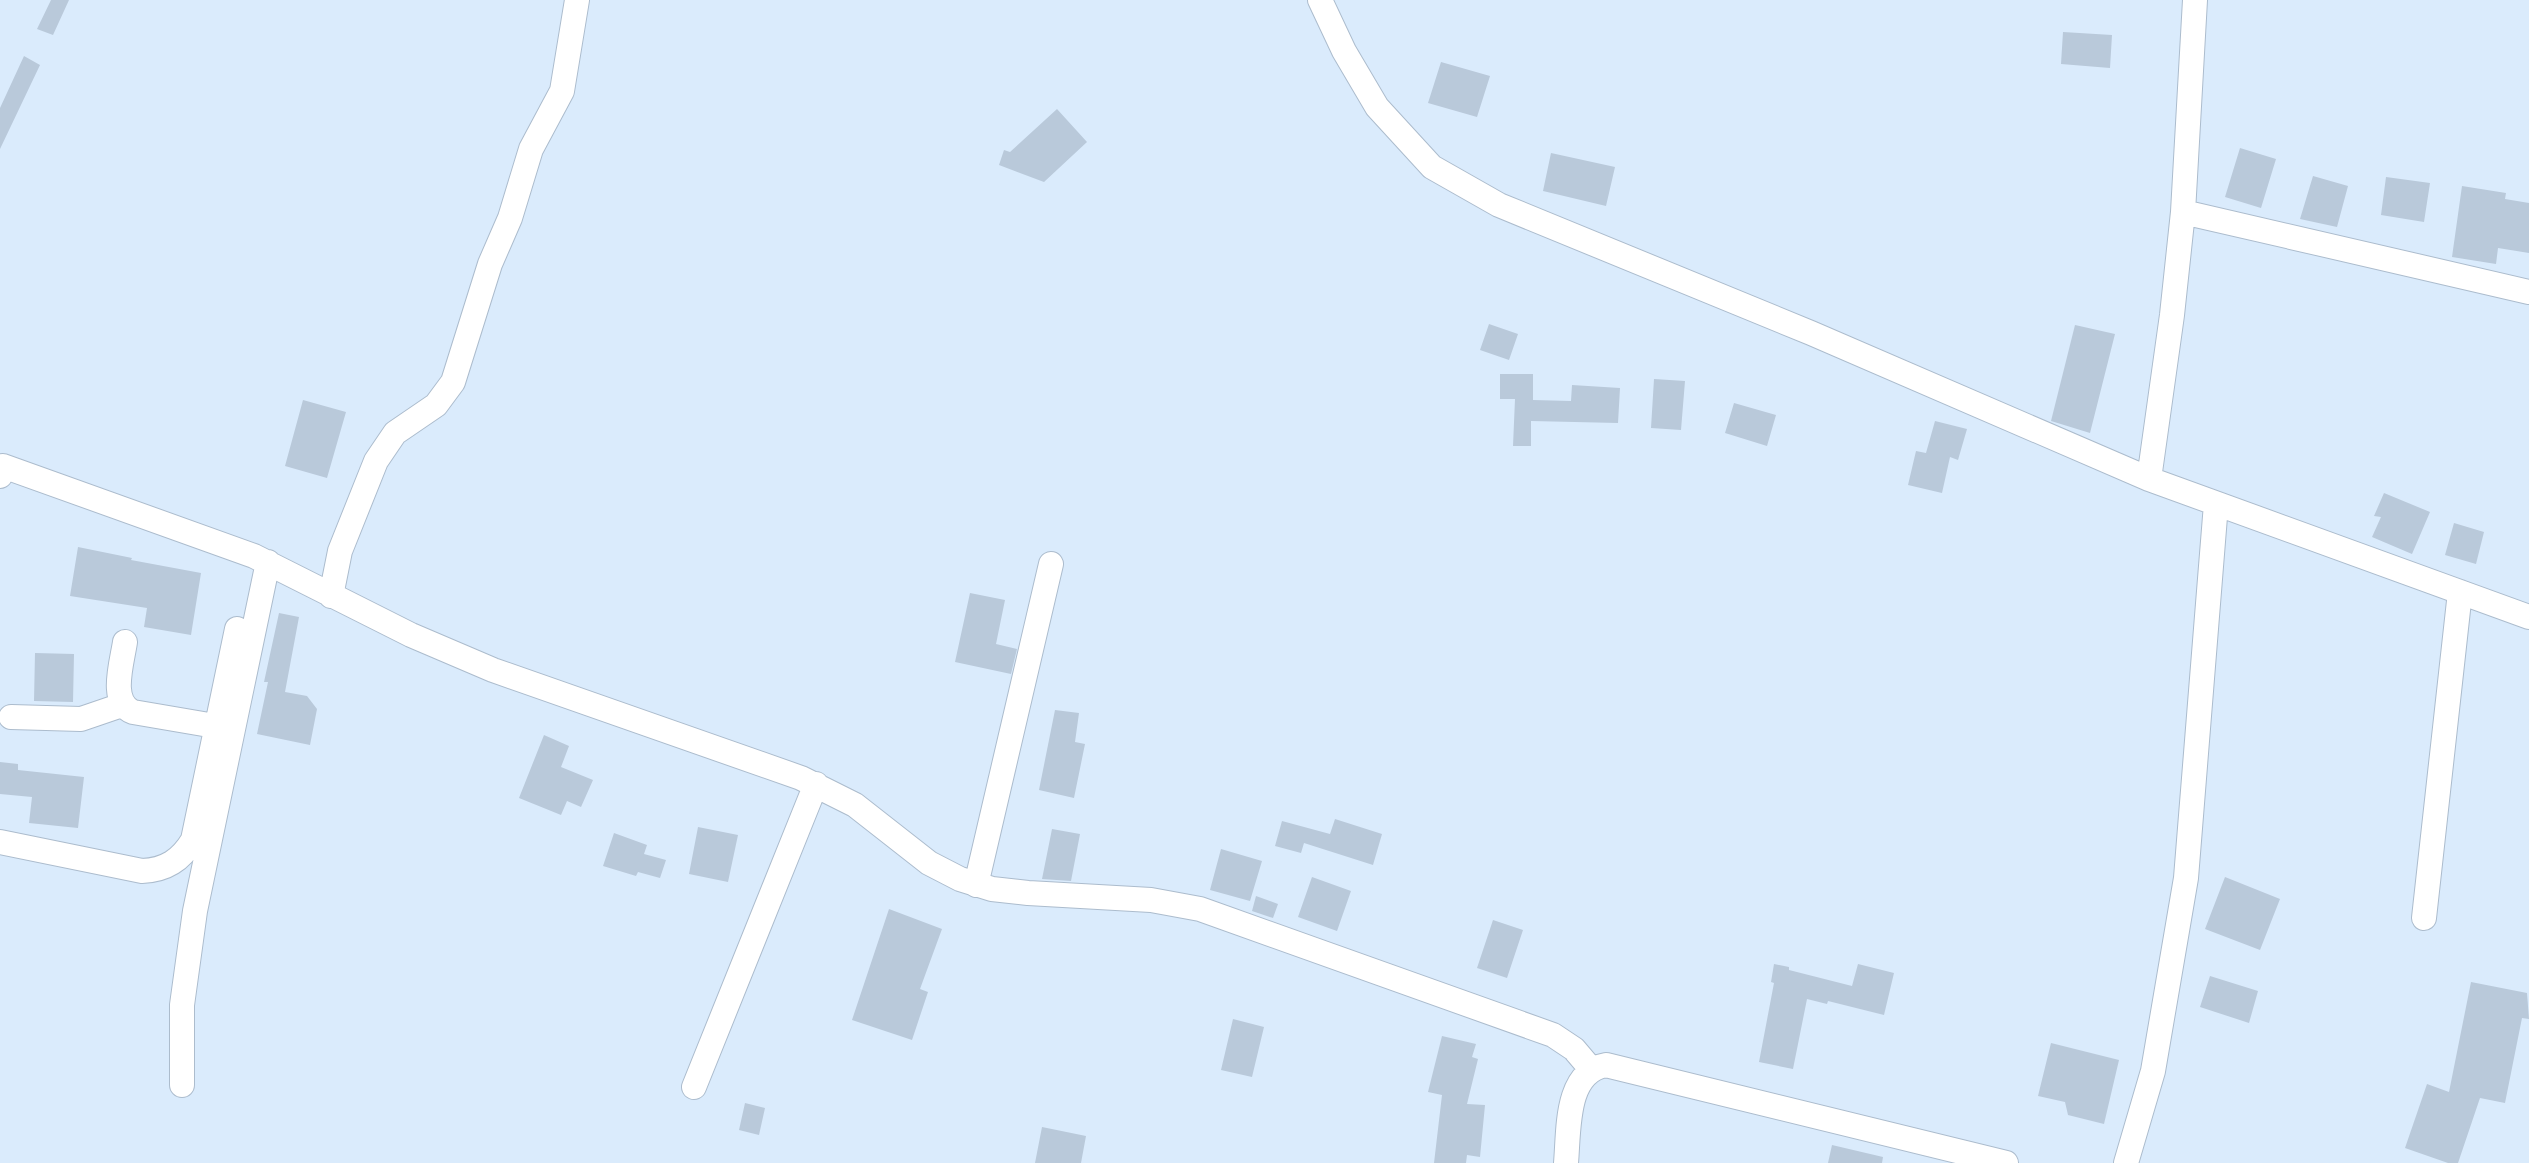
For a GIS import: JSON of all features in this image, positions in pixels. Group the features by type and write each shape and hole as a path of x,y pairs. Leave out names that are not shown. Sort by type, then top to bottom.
{"street":[{"path":"331,596 340,551 376,461 395,433 436,405 453,382 490,264 510,218 531,149 562,91 567,75 577,0"},
{"path":"1320,0 1344,51 1377,107 1432,167 1499,205 1811,333 2149,479 2529,616"},
{"path":"2149,479 2172,315 2183,212 2194,0"},
{"path":"2183,212 2529,292"},
{"path":"1,469 261,559 331,596 493,670 816,784 855,805 929,863 976,885 1028,893 1151,900 1224,916 1553,1035 1574,1049 1591,1070"},
{"path":"2126,1163 2153,1071 2186,878 2216,504"},
{"path":"0,842 142,871 167,867 178,860 193,840 215,726 261,559"},
{"path":"182,1085 182,1005 191,934 261,559"},
{"path":"976,885 1051,564"},
{"path":"2424,918 2460,592"},
{"path":"125,642 118,696 122,705 133,712 215,726"},
{"path":"11,717 81,719 122,705"},
{"path":"694,1087 816,784"},
{"path":"1566,1163 1575,1088 1591,1070 1614,1065 1977,1160 2006,1163"}],"building":[{"path":"51,0 69,0 53,35 37,29"},
{"path":"2063,32 2112,35 2110,68 2061,64"},
{"path":"24,56 40,65 0,149 0,108"},
{"path":"1441,62 1490,76 1477,117 1428,103"},
{"path":"1057,109 1087,142 1044,182 999,165 1004,150 1010,152"},
{"path":"2240,148 2276,159 2261,208 2225,197"},
{"path":"1551,153 1615,167 1606,206 1543,191"},
{"path":"2313,176 2348,186 2337,227 2300,219"},
{"path":"2386,177 2430,183 2424,222 2381,215"},
{"path":"2462,186 2506,193 2505,199 2529,203 2529,253 2498,248 2496,264 2452,257"},
{"path":"1489,324 1518,334 1509,360 1480,350"},
{"path":"2075,325 2115,334 2090,433 2051,421"},
{"path":"1500,374 1533,374 1533,400 1571,401 1572,385 1620,388 1618,423 1531,421 1531,446 1513,446 1515,399 1500,399"},
{"path":"1654,379 1685,381 1681,430 1651,428"},
{"path":"303,400 346,412 327,478 285,466"},
{"path":"1734,403 1776,415 1767,446 1725,433"},
{"path":"1935,421 1967,429 1958,460 1950,457 1942,493 1908,485 1916,451 1926,453"},
{"path":"2384,493 2430,512 2412,554 2372,537 2381,517 2374,516"},
{"path":"2454,523 2484,532 2476,564 2445,555"},
{"path":"78,547 201,573 191,635 144,627 147,608 70,596"},
{"path":"970,593 1005,600 996,644 1017,649 1011,674 955,662"},
{"path":"279,613 299,617 285,692 307,696 317,709 310,745 257,734 268,682 264,682"},
{"path":"35,653 74,654 73,702 34,701"},
{"path":"1055,710 1079,713 1075,742 1085,744 1074,798 1039,790"},
{"path":"544,735 569,746 561,767 593,780 581,807 567,801 561,815 519,798"},
{"path":"0,762 18,764 18,770 84,777 78,828 29,823 32,797 0,794"},
{"path":"1335,819 1382,834 1373,865 1304,843 1301,853 1275,846 1282,821 1330,834"},
{"path":"698,827 738,835 728,882 689,874"},
{"path":"1052,829 1080,834 1071,881 1042,879"},
{"path":"614,833 647,845 644,854 666,860 660,878 638,872 636,876 603,866"},
{"path":"1221,849 1262,861 1250,901 1210,890"},
{"path":"1312,877 1351,891 1337,931 1298,917"},
{"path":"2225,877 2280,899 2260,950 2205,929"},
{"path":"1256,896 1278,904 1273,918 1252,911"},
{"path":"889,909 942,929 920,989 928,992 912,1040 852,1020"},
{"path":"1493,920 1523,930 1507,978 1477,968"},
{"path":"1774,964 1852,986 1858,964 1894,973 1884,1015 1828,1001 1827,1004 1807,999 1793,1069 1759,1062 1774,983 1771,982"},
{"path":"2210,976 2258,991 2249,1023 2200,1007"},
{"path":"2471,982 2527,993 2529,1019 2522,1018 2505,1103 2480,1098 2458,1163 2448,1163 2405,1148 2427,1084 2449,1092"},
{"path":"1233,1019 1264,1027 1252,1077 1221,1070"},
{"path":"1442,1036 1476,1044 1472,1057 1478,1059 1467,1104 1485,1105 1480,1157 1467,1155 1466,1163 1434,1163 1442,1095 1428,1092"},
{"path":"2051,1043 2119,1060 2104,1124 2068,1115 2065,1102 2038,1096"},
{"path":"745,1103 765,1108 759,1135 739,1130"},
{"path":"1042,1127 1086,1136 1081,1163 1035,1163"},
{"path":"1832,1145 1883,1157 1882,1163 1828,1163"}]}
